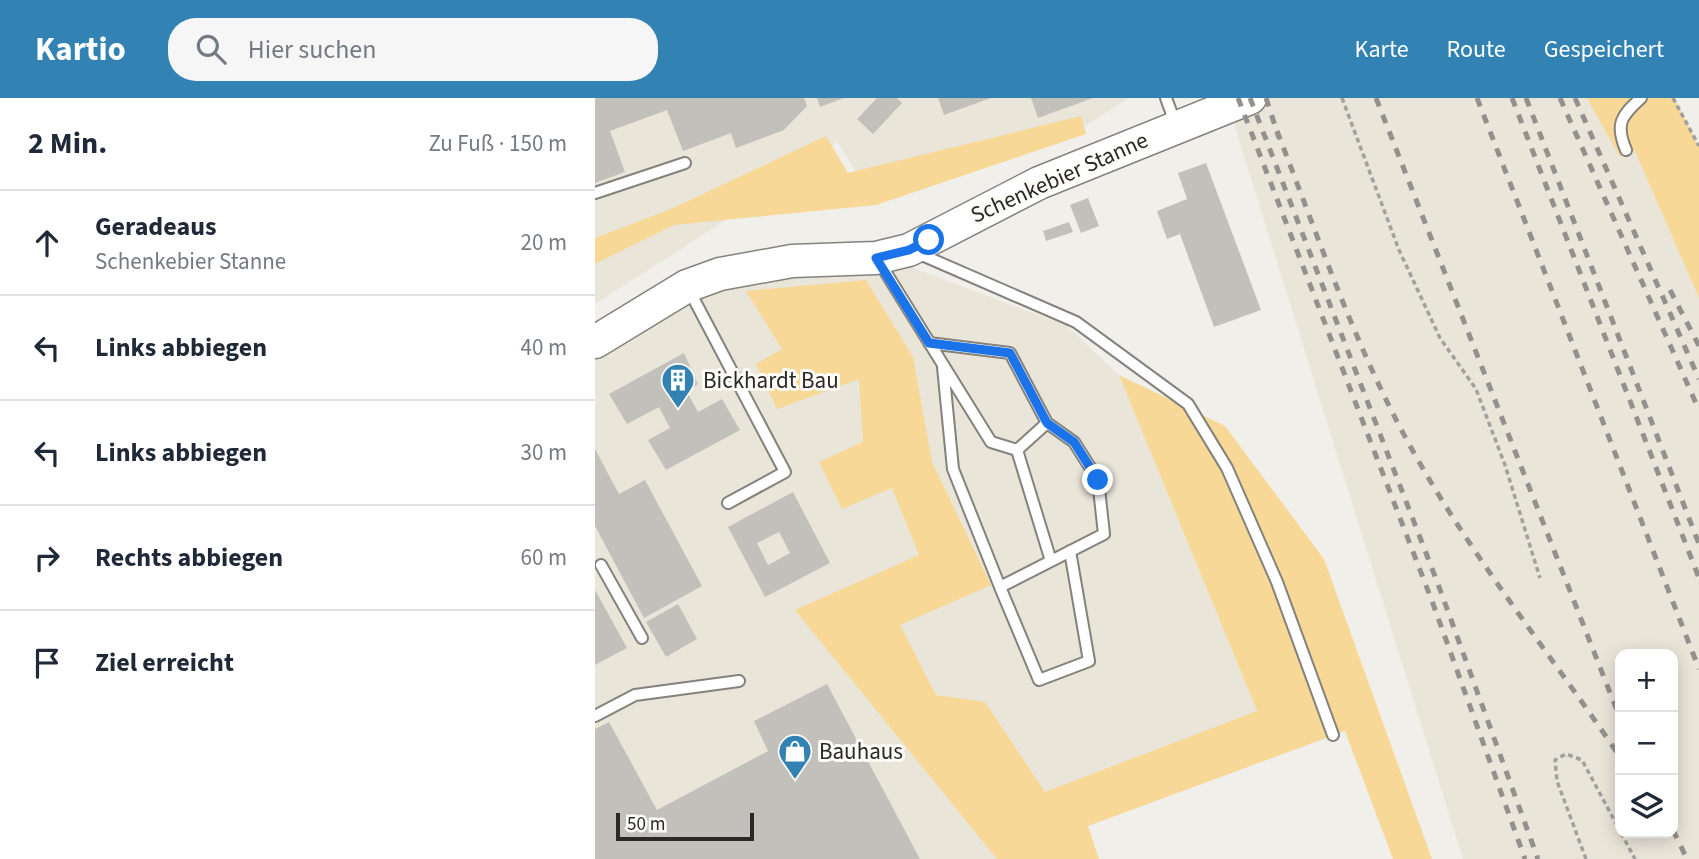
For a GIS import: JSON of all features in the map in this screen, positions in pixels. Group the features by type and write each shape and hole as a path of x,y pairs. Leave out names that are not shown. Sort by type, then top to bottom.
{"street":[{"name":"Schenkebier Stanne","path":"595,342 687,286 720,274 792,261 876,258 909,250 1171,112 1250,98"}],"lane":[{"path":"1626,150 1619,132 1625,113 1641,98"},
{"path":"595,193 685,163"},
{"path":"909,250 1076,322 1188,404 1227,468 1277,582 1333,736"},
{"path":"876,258 991,442 1017,450"},
{"path":"687,286 785,472 728,503"},
{"path":"929,343 1010,353 1047,423 1074,442 1098,480 1104,534 1000,587"},
{"path":"943,367 953,470 1039,680 1089,661 1070,551"},
{"path":"1017,450 1047,423"},
{"path":"1017,450 1051,561"},
{"path":"597,563 642,638"},
{"path":"595,716 635,695 739,681"}],"path":[{"path":"1342,98 1399,250 1440,338 1476,389 1540,578"},
{"path":"1673,98 1699,146"},
{"path":"1586,859 1557,781 1555,760 1566,754 1582,760 1615,821"},
{"path":"1624,838 1635,859"}],"shaded area":[{"path":"595,98 1129,98 1087,125 860,179 837,141 818,161 595,304"},
{"path":"1226,98 1589,98 1620,157 1635,150 1699,298 1699,859 1463,859"},
{"path":"1587,98 1674,98 1699,146 1699,298 1635,151 1620,157"},
{"path":"1081,116 1086,134 876,205 674,225 595,264 595,238 671,209 826,136 848,173"},
{"path":"911,267 1067,326 1119,375 1268,738 990,847 997,859 595,859 595,361 702,296 758,276"},
{"path":"866,280 913,357 932,462 991,585 900,625 936,695 985,702 1045,792 1257,711 1119,375 1225,426 1324,559 1432,859 1393,859 1345,731 1088,826 1099,859 997,859 795,610 919,555 892,488 842,509 819,462 863,442 859,379 777,409 756,364 782,349 746,291"}],"building":[{"path":"595,98 804,98 807,106 784,130 736,148 731,133 683,151 667,110 610,131 625,172 595,183"},
{"path":"817,98 844,98 820,107"},
{"path":"877,98 897,98 902,103 873,134 857,119"},
{"path":"938,98 991,98 944,115"},
{"path":"1031,98 1093,98 1038,118"},
{"path":"1206,163 1261,310 1214,327 1180,234 1167,239 1157,211 1187,199 1178,173"},
{"path":"1088,198 1099,226 1081,233 1070,205"},
{"path":"1069,222 1073,232 1046,241 1043,231"},
{"name":"Bickhardt Bau","path":"684,353 698,384 687,392 698,412 722,399 740,430 666,470 648,440 670,428 659,407 627,424 609,394"},
{"path":"595,449 619,494 645,480 702,586 644,618 595,526"},
{"path":"793,492 830,563 765,597 728,527","holes":["779,532 790,553 768,565 757,543"]},
{"path":"595,590 627,648 595,665"},
{"path":"678,604 697,639 666,657 646,622"},
{"name":"Bauhaus","path":"827,684 920,859 595,859 595,729 609,722 657,810 768,751 754,721"}],"railway":[{"path":"1238,98 1432,601 1525,859"},
{"path":"1250,98 1438,584 1538,859"},
{"path":"1266,98 1279,138"},
{"path":"1376,98 1618,712"},
{"path":"1477,98 1699,669"},
{"path":"1512,98 1699,578"},
{"path":"1526,98 1699,544"},
{"path":"1560,98 1699,410"},
{"path":"1575,98 1699,379"},
{"path":"1277,131 1357,335 1393,415 1462,531 1615,750"},
{"path":"1670,290 1699,346"},
{"path":"1677,838 1687,859"}],"place":[{"name":"Bickhardt Bau","path":"678,410"},
{"name":"Bauhaus","path":"795,781"}],"route":[{"path":"929,240 909,250 876,258 929,343 1010,353 1047,423 1074,442 1098,480"}]}
